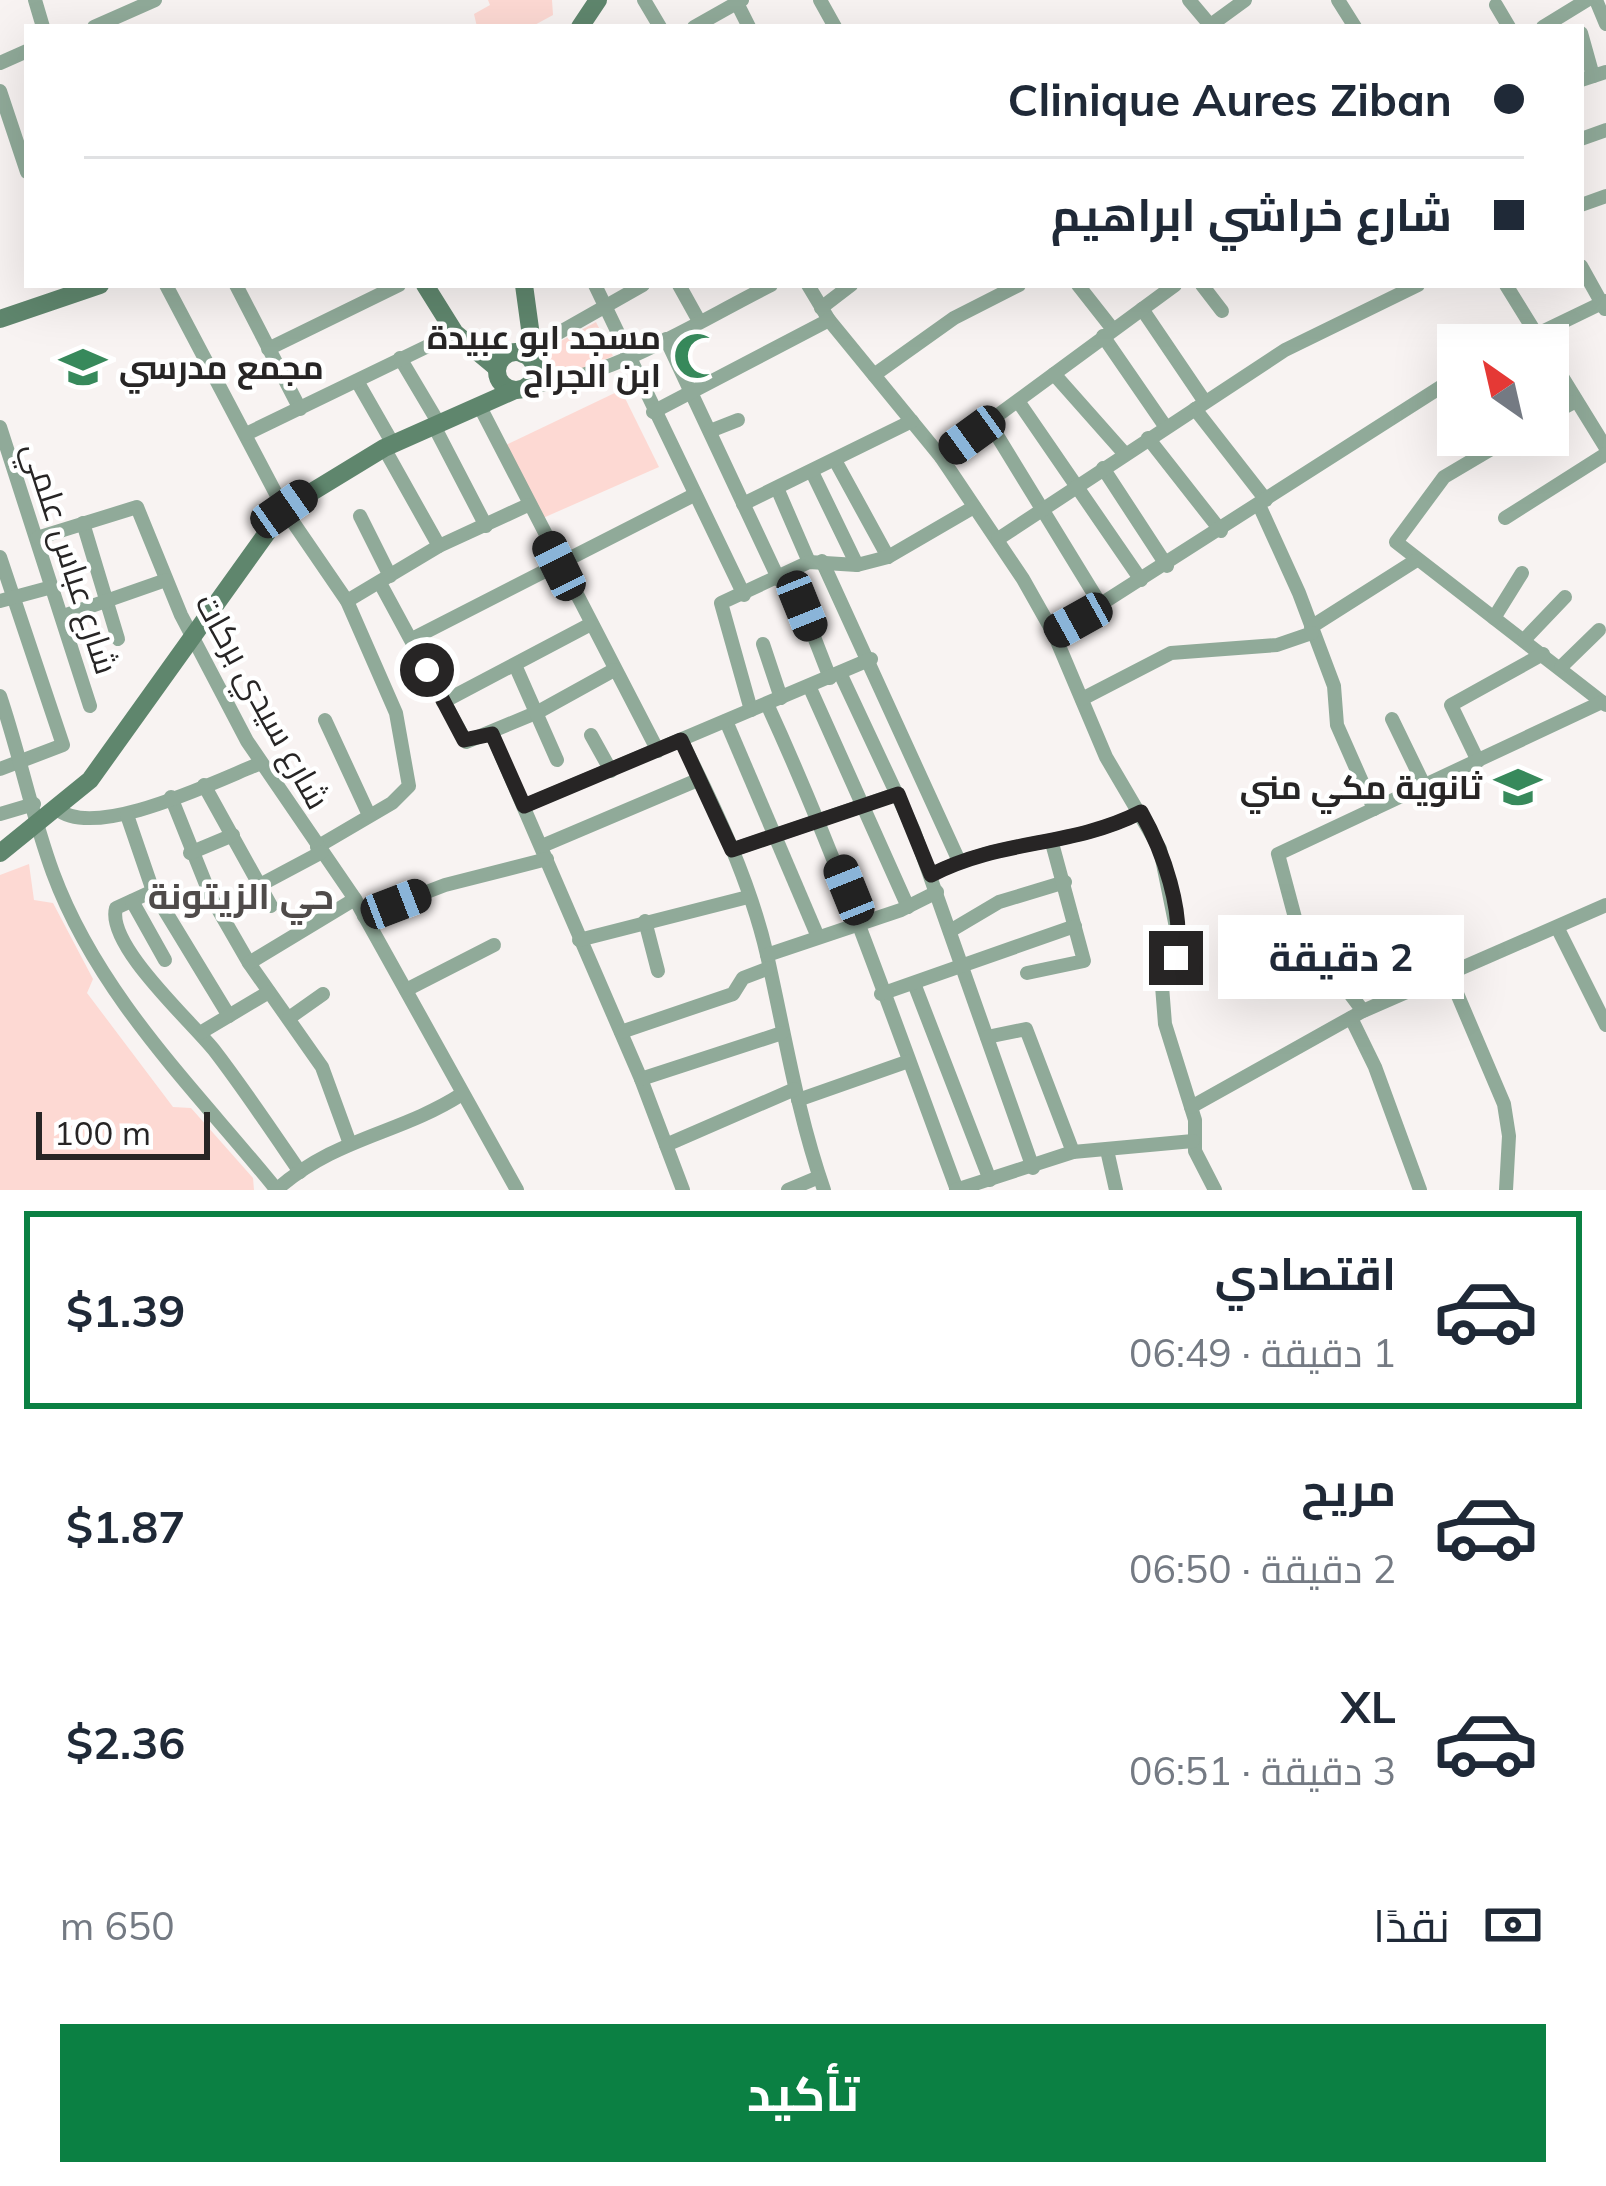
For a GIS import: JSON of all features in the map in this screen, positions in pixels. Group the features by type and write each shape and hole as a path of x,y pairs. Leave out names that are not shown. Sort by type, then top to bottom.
{"main road":[{"path":"0,320 91,288"},
{"path":"2,846 36,813 57,809 90,781 284,509 388,446 521,388 534,377 455,332 427,288"},
{"path":"478,405 531,336 523,288"},
{"path":"512,362 521,388"}],"street":[{"path":"109,0 112,24 155,0"},
{"path":"1189,0 1207,24"},
{"path":"1212,24 1245,0"},
{"path":"699,24 739,2"},
{"path":"1548,24 1585,3 1606,24"},
{"path":"1496,5 1507,24"},
{"path":"1584,44 1593,76"},
{"path":"0,91 22,144"},
{"path":"0,139 22,144"},
{"path":"1568,324 1604,305 1584,271"},
{"path":"168,288 284,509 346,601 396,713 409,773 410,786 400,796 260,885"},
{"path":"241,288 300,409"},
{"path":"268,349 393,288"},
{"path":"597,288 744,595"},
{"path":"512,362 638,288"},
{"path":"681,288 699,321"},
{"path":"521,388 562,383 666,339 765,288"},
{"path":"810,288 998,539 1054,634 1106,758 1160,849 1176,923 1176,958 1161,995 1191,1107 1193,1141 1215,1190"},
{"path":"653,412 825,314 848,288"},
{"path":"874,375 955,318 1013,288"},
{"path":"1080,288 1166,426"},
{"path":"941,458 1171,288"},
{"path":"1204,288 1222,311"},
{"path":"998,539 1300,341 1412,288"},
{"path":"1508,288 1530,324"},
{"path":"1142,309 1263,502 1334,686 1337,725 1375,808"},
{"path":"247,434 455,332"},
{"path":"666,339 778,580"},
{"path":"400,358 486,526"},
{"path":"1054,374 1124,453"},
{"path":"357,382 439,546"},
{"path":"1054,634 1437,390"},
{"path":"1505,518 1606,451 1569,393"},
{"path":"1569,405 1574,402"},
{"path":"1019,404 1141,580"},
{"path":"478,405 658,751"},
{"path":"710,431 738,420"},
{"path":"743,504 813,474 912,421"},
{"path":"990,424 1102,607"},
{"name":"شارع عباس علمي","path":"0,427 6,467 37,538 90,706"},
{"path":"1148,438 1221,531"},
{"path":"1420,1190 1357,1015 1328,963 1302,944 1276,857 1604,703 1396,542 1444,477 1480,456"},
{"path":"836,462 888,557"},
{"path":"1103,468 1167,566"},
{"path":"813,474 857,565"},
{"path":"777,488 871,659 959,861"},
{"path":"412,639 694,495"},
{"path":"346,601 439,546 529,505"},
{"name":"شارع سيدي بركات","path":"37,538 137,507 193,637 261,763 355,899 517,1190"},
{"path":"751,710 720,612 723,601 816,561 857,565 888,557 974,507"},
{"path":"360,516 412,639 466,742 538,712 614,670"},
{"path":"82,523 118,639"},
{"path":"0,557 7,599 63,745 0,769"},
{"path":"1082,699 1171,653 1277,645 1312,630 1415,561"},
{"path":"1494,618 1522,573"},
{"path":"63,616 106,605 166,580"},
{"path":"7,599 52,587"},
{"path":"1524,640 1565,597"},
{"path":"802,606 898,794 1034,1168"},
{"path":"443,702 589,625"},
{"path":"1562,667 1599,630"},
{"path":"763,644 774,701 862,923 881,994 957,1190 1073,1152 1193,1141"},
{"path":"1478,761 1451,705 1543,654"},
{"path":"524,806 871,659"},
{"path":"515,665 557,760"},
{"path":"810,688 908,908"},
{"path":"0,696 67,904 126,1006 276,1190 371,1131 412,1124 462,1094"},
{"path":"1392,719 1424,784"},
{"path":"325,720 368,815"},
{"path":"726,721 818,938"},
{"path":"492,734 641,1079 682,1190"},
{"path":"591,735 611,771"},
{"path":"681,740 732,850 748,897 822,1184 788,1190"},
{"path":"57,809 66,817 127,815 261,763"},
{"path":"364,916 544,852 700,778"},
{"path":"204,785 271,906"},
{"path":"732,850 898,794"},
{"path":"171,797 190,853 248,963 322,1067 350,1142"},
{"path":"931,875 1001,846 1052,843 1141,812"},
{"path":"0,814 36,813"},
{"path":"127,815 154,891 229,1016"},
{"path":"190,853 233,835"},
{"path":"1027,973 1084,963 1052,843"},
{"path":"950,931 999,902 1065,882"},
{"path":"154,891 114,910 116,925 153,982 200,1033 300,1172"},
{"path":"621,1033 734,994 743,978 768,961 818,938 908,908 937,892"},
{"path":"579,940 748,897"},
{"path":"248,963 355,899"},
{"path":"132,902 165,959"},
{"path":"1191,1107 1357,1015 1606,905"},
{"path":"645,921 658,970"},
{"path":"881,994 915,986 1075,926"},
{"path":"1558,929 1606,1024"},
{"path":"406,990 494,945"},
{"path":"1450,977 1504,1104 1509,1136 1506,1190"},
{"path":"915,986 990,1180"},
{"path":"200,1033 269,992"},
{"path":"289,1018 323,994"},
{"path":"987,1036 1026,1029 1073,1152"},
{"path":"641,1079 782,1033"},
{"path":"666,1145 797,1094 909,1061"},
{"path":"1107,1150 1116,1190"}],"shaded area":[{"path":"488,0 552,0 553,15 536,24 476,24 474,14 490,5"},
{"path":"596,322 613,356 558,380 548,376 541,355 546,349"},
{"path":"621,390 659,467 543,518 506,445"},
{"path":"29,864 34,900 53,903 93,979 87,993 173,1107 191,1108 253,1178 254,1190 0,1190 0,875"}],"place":[{"name":"مسجد ابو عبيدة ابن الجراح","path":"697,356"},
{"name":"مجمع مدرسي","path":"83,367"},
{"name":"ثانوية مكي مني","path":"1518,787"}],"district":[{"name":"حي الزيتونة","path":"241,896"}],"route":[{"path":"427,670 464,740 468,743 492,734 524,806 681,740 732,850 898,794 931,875 986,850 1074,838 1141,812 1163,860 1178,937 1176,958"}]}
